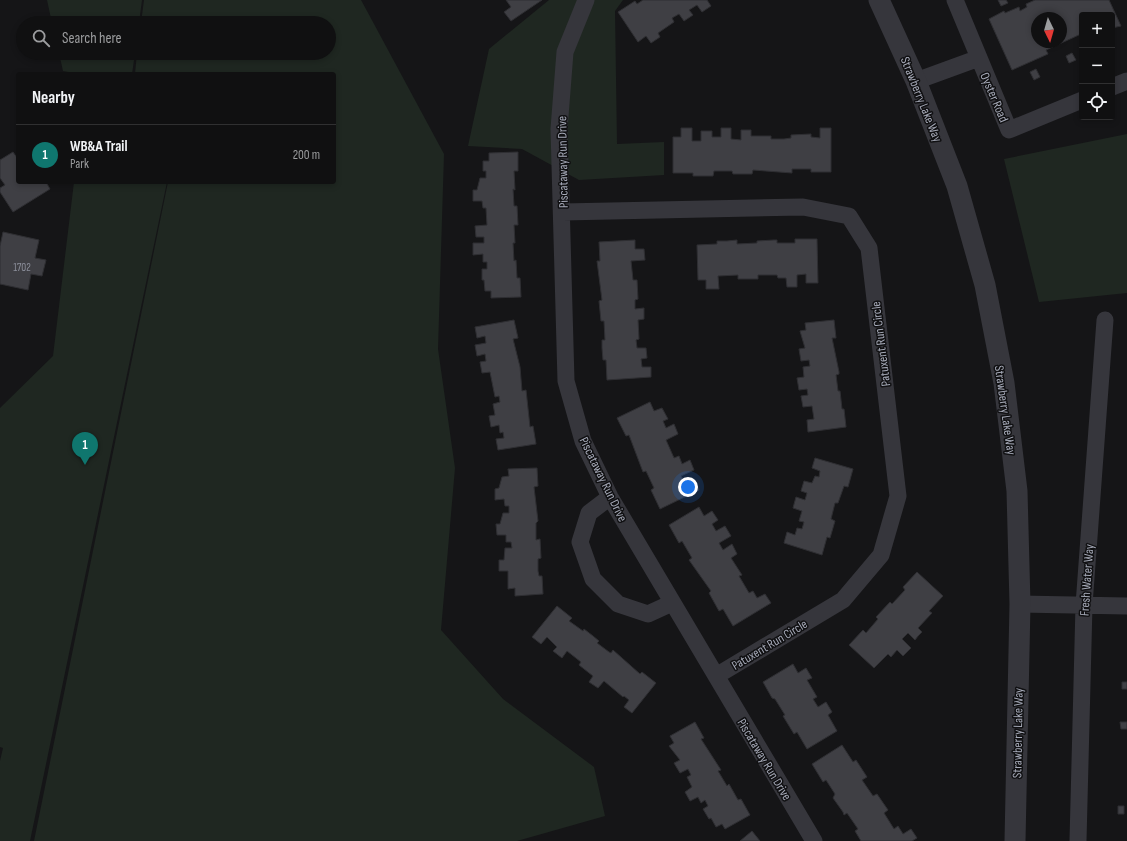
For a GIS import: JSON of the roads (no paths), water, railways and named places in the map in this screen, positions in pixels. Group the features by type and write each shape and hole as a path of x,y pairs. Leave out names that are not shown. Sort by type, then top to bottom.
{"street":[{"name":"Piscataway Run Drive","path":"586,0 565,52 559,129 563,212 566,381 583,441 610,497 814,841"},
{"name":"Strawberry Lake Way","path":"879,0 916,80 957,186 985,285 1004,383 1017,492 1020,604 1015,841"},
{"name":"Oyster Road","path":"955,0 1009,130 1079,101"},
{"name":"Oyster Road","path":"916,80 978,58"},
{"path":"1115,86 1127,81"},
{"name":"Patuxent Run Circle","path":"563,212 803,207 849,216 869,248 898,496 881,555 843,600 716,676"},
{"name":"Fresh Water Way","path":"1078,841 1084,605 1105,320"},
{"path":"610,497 589,513 580,542 593,578 618,604 648,614 672,603"},
{"path":"1020,604 1127,606"}],"place":[{"name":"WB&A Trail","path":"85,465"}]}
